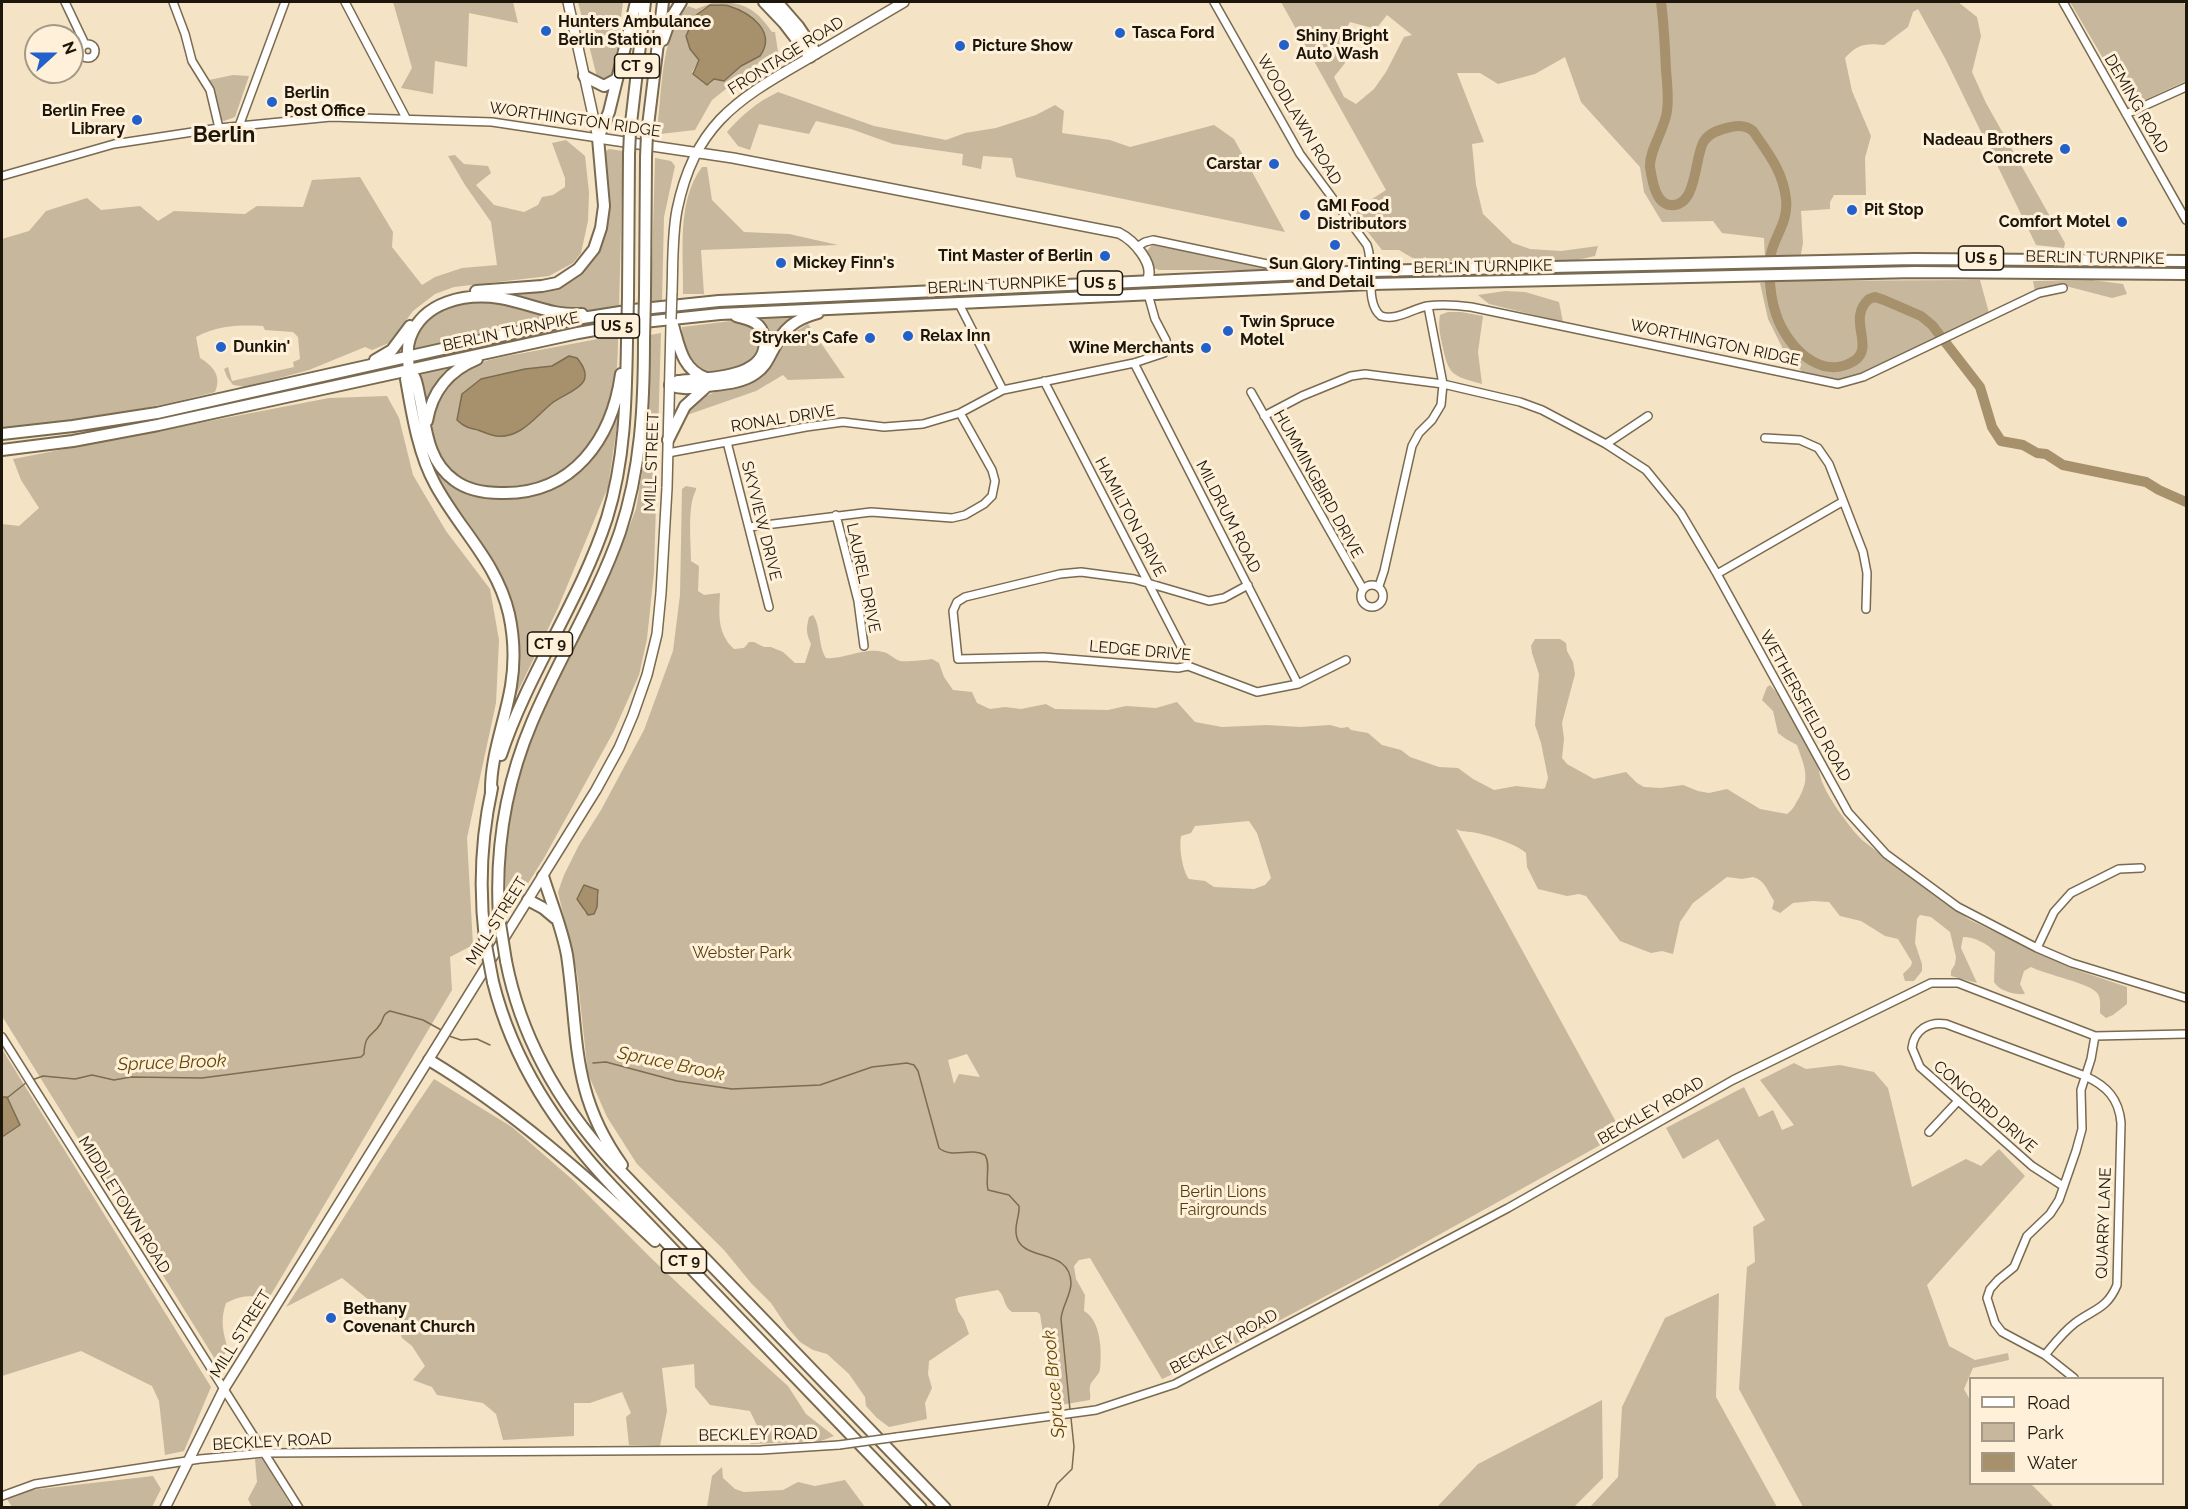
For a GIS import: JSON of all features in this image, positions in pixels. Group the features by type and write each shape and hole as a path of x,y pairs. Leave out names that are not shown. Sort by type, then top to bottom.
{"highway":[{"path":"360,368 390,352 409,327 419,322 434,308 468,292 552,284 569,277 581,267 596,244 603,220 604,196 598,138 607,118 636,2"},
{"name":"CT 9","path":"645,2 630,132 627,346 624,435 619,469 608,513 588,565 515,717 501,754 491,794 482,862 485,940 493,982 505,1022 519,1055 552,1115 594,1167 921,1508"},
{"name":"CT 9","path":"663,2 647,134 642,424 630,496 620,532 535,715 517,762 507,801 501,833 498,878 499,917 506,962 513,991 528,1033 558,1093 596,1144 945,1508"},
{"path":"655,57 661,47 670,20 681,2"},
{"path":"764,2 813,55"},
{"path":"777,2 798,26 813,55"},
{"path":"584,76 602,86 617,80"},
{"name":"BERLIN TURNPIKE","path":"2,434 157,413 597,316 671,305 752,299 1371,271 1926,258 2187,261"},
{"name":"BERLIN TURNPIKE","path":"2,450 73,441 159,425 409,369 625,325 727,313 1372,284 1992,271 2187,274"},
{"path":"454,300 493,297 561,313 597,316"},
{"path":"670,385 678,381 742,380 755,374 766,363 789,325 829,308"},
{"path":"668,440 685,405 707,382 746,370 756,363 764,348 764,336 758,324 727,313"},
{"path":"671,319 674,336 686,365 707,382"},
{"path":"419,322 410,339 407,357 409,369 416,379 431,451 450,478 465,487 485,492 524,491 547,484 580,464 602,438 616,401 627,346"},
{"path":"426,430 431,405 449,377 465,365 498,350"},
{"path":"409,369 406,376 407,383 428,470 441,493 490,564 509,615 513,651 512,676 492,769 491,794"},
{"path":"543,876 559,923 567,956 577,1057 584,1087 601,1131 637,1188"},
{"path":"528,900 543,908 559,923"},
{"path":"429,1059 522,1123 680,1264 694,1272"}],"main road":[{"path":"568,2 598,138"},
{"name":"FRONTAGE ROAD","path":"671,319 676,214 685,181 698,152 716,123 735,104 766,83 904,2"},
{"name":"WORTHINGTON RIDGE","path":"598,138 698,152 1108,231 1130,239 1137,247"},
{"path":"1137,247 1150,273 1147,280 1148,294"},
{"name":"MILL STREET","path":"165,1508 186,1461 224,1389 543,876 614,757 633,715 647,675 659,618 674,336"}],"street":[{"path":"65,2 85,44"},
{"path":"174,2 192,61 210,90 219,128"},
{"path":"239,126 285,2"},
{"path":"345,2 406,118"},
{"name":"WOODLAWN ROAD","path":"1214,2 1300,154 1367,245 1372,284"},
{"name":"DEMING ROAD","path":"2063,2 2187,220"},
{"path":"2127,114 2187,87"},
{"name":"WORTHINGTON RIDGE","path":"2,176 114,144 219,128 331,117 492,122 598,138"},
{"path":"1137,247 1153,240 1267,264"},
{"name":"WORTHINGTON RIDGE","path":"1372,284 1373,307 1381,316 1392,318 1428,306 1456,305 1838,384 1863,377 2039,293 2063,288"},
{"name":"RONAL DRIVE","path":"668,453 843,422 884,427 923,424 960,413 1003,390 1134,363 1164,353 1167,346 1155,319 1148,294"},
{"path":"958,302 1003,390"},
{"name":"HUMMINGBIRD DRIVE","path":"1251,392 1363,589 1361,596 1363,602 1374,607 1381,603 1383,598 1383,591 1379,586 1412,446 1441,405 1443,384 1428,306"},
{"name":"MILDRUM ROAD","path":"1134,363 1298,684"},
{"name":"WETHERSFIELD ROAD","path":"1264,416 1302,396 1351,376 1365,374 1443,384 1491,394 1542,410 1606,444 1646,470 1681,513 1848,812 1886,854 1958,907 2037,948 2072,963 2187,998"},
{"name":"HAMILTON DRIVE","path":"1044,381 1150,583 1186,656 1188,666"},
{"path":"750,527 871,512 952,518 965,515 984,504 992,495 994,481 992,471 960,413"},
{"path":"1606,444 1648,416"},
{"path":"1765,438 1800,440 1818,448 1829,464 1863,552 1867,573 1866,609"},
{"name":"SKYVIEW DRIVE","path":"727,442 769,607"},
{"path":"1717,574 1842,502"},
{"name":"LAUREL DRIVE","path":"836,516 858,601 864,646"},
{"name":"LEDGE DRIVE","path":"1150,583 1081,572 1060,574 965,597 957,602 953,611 958,659 1044,657 1178,668 1188,666 1257,692 1298,684 1346,660"},
{"path":"1150,583 1209,601 1224,598 1248,585"},
{"path":"1363,589 1369,585 1379,586"},
{"path":"2037,948 2054,912 2071,893 2119,869 2141,868"},
{"name":"BECKLEY ROAD","path":"2,1496 34,1484 186,1461 264,1453 761,1450 839,1445 1096,1410 1175,1384 1508,1209 1733,1080 1931,983 1958,983 2095,1036 2187,1034"},
{"name":"CONCORD DRIVE","path":"2063,1186 2031,1166 1920,1067 1914,1057 1913,1042 1923,1028 1938,1022 2085,1076"},
{"path":"2073,1377 2045,1355 2001,1332 1992,1317 1987,1298 1990,1289 2014,1267 2028,1236 2056,1207 2082,1129 2081,1090 2091,1059 2095,1036"},
{"name":"MIDDLETOWN ROAD","path":"2,1037 299,1508"},
{"name":"QUARRY LANE","path":"2045,1355 2069,1328 2106,1304 2112,1297 2117,1284 2120,1112 2117,1103 2105,1087 2085,1076"},
{"path":"1929,1132 1958,1101"}],"green space":[{"path":"393,2 513,2 518,23 469,13 467,67 435,61 433,94 401,88 412,68"},
{"path":"578,2 623,2 614,71 607,78 597,77"},
{"path":"715,2 734,3 749,8 772,32 775,32 778,52 775,57 764,59 712,100 695,130 660,134 658,121 662,76 668,44 679,16 688,6 696,9","holes":["711,5 727,5 745,13 759,25 766,36 760,56 741,66 724,81 714,79 710,84 704,83 692,72 699,60 690,49 686,36 698,13"]},
{"path":"1281,2 1958,2 1977,17 1981,36 1972,72 1986,103 2065,243 2064,248 2036,245 1946,60 1918,9 1913,12 1908,27 1884,45 1862,46 1845,58 1852,91 1871,136 1865,158 1866,195 1834,195 1830,202 1830,209 1801,211 1803,243 1800,259 1765,258 1764,238 1722,233 1713,221 1662,222 1644,192 1640,167 1581,102 1565,57 1535,74 1498,84 1480,73 1457,73 1484,142 1472,144 1476,185 1483,214 1513,243 1530,249 1561,251 1598,246 1595,256 1573,261 1427,261 1426,257 1416,260 1399,250 1382,250 1352,212 1386,190","holes":["1387,15 1412,35 1404,37 1386,72 1374,89 1356,104 1344,97 1334,77 1345,63 1339,41 1350,22 1376,29"]},
{"path":"2070,2 2183,2 2186,7 2186,81 2138,103 2130,102"},
{"path":"233,75 249,76 235,117 224,121 218,119 208,82"},
{"path":"778,92 874,126 946,140 965,133 996,128 1036,115 1055,105 1064,111 1062,133 1110,140 1130,147 1214,125 1234,139 1285,232 1016,177 1012,158 983,156 981,169 962,165 963,154 893,144 851,129 816,121 809,134 759,124 750,150 738,146 727,132 750,109"},
{"path":"566,140 585,156 589,192 588,221 581,253 573,263 549,276 454,287 435,294 413,311 389,343 372,350 365,347 309,370 246,387 233,385 224,369 228,367 232,381 294,367 293,362 300,359 298,337 293,332 265,330 263,326 237,326 213,330 196,337 200,358 209,364 217,376 215,392 97,416 2,427 2,239 29,231 46,211 87,198 101,210 140,206 158,221 174,211 245,214 257,206 303,207 312,180 360,177 393,232 392,247 422,285 435,277 462,268 497,265 491,222 448,156 455,155 464,164 488,166 491,173 476,185 494,205 524,212 538,205 542,197 553,195 565,187 565,178 552,143"},
{"path":"609,149 623,151 619,309 565,310 494,294 567,282 602,232 603,153"},
{"path":"655,158 671,161 675,166 664,217 662,302 651,302"},
{"path":"702,167 707,167 712,200 744,232 789,234 838,245 701,250 704,294 683,294 685,212 688,196"},
{"path":"1152,245 1264,265 1265,270 1159,270 1154,268 1146,252"},
{"path":"1980,280 1989,313 1853,377 1836,381 1803,373 1784,351 1768,319 1760,283 1775,281"},
{"path":"2092,280 2123,284 2127,294 2112,298 2058,284 2035,292 2033,281"},
{"path":"1505,291 1525,292 1559,302 1563,322 1489,304 1478,295"},
{"path":"466,302 499,303 558,317 416,349 412,347 421,329 432,316"},
{"path":"1448,312 1483,316 1478,352 1482,384 1453,373 1447,362 1439,326 1440,315"},
{"path":"800,315 770,348 767,347 761,322 757,317"},
{"path":"731,321 748,325 759,336 759,350 755,357 739,369 710,374 698,372 683,347 682,327"},
{"path":"808,324 845,378 788,380 783,375 756,391 684,416 698,400 721,389 748,384 765,374 785,341"},
{"path":"661,333 654,572 647,639 639,675 614,731 544,858 506,918 505,857 511,808 537,723 617,557 636,509 649,429 650,335"},
{"path":"618,335 612,403 602,429 592,445 564,471 539,483 517,488 494,488 473,483 454,474 440,459 433,440 434,415 442,394 462,373 482,362 498,358"},
{"path":"460,363 427,404 421,373"},
{"path":"387,396 399,418 413,475 446,531 490,589 499,640 496,703 467,838 473,945 450,957 452,990 269,1298 247,1296 226,1303 223,1326 228,1349 218,1364 2,1016 2,524 19,526 39,508 21,480 13,459 329,398"},
{"path":"619,412 608,487 558,608 508,712 518,654 518,635 512,604 485,548 443,488 432,464 452,485 474,495 513,498 532,494 568,478 584,465 600,447 616,413"},
{"path":"686,486 696,488 691,505 690,534 691,561 699,566 698,591 704,595 720,593 722,630 724,637 734,649 744,648 749,642 754,642 783,652 795,663 805,663 811,644 807,634 807,625 809,617 813,615 826,658 876,651 900,661 932,659 939,663 944,677 953,690 972,692 977,703 990,709 1005,707 1021,709 1046,704 1055,709 1108,710 1126,706 1156,708 1177,702 1195,722 1222,727 1330,725 1348,727 1351,730 1368,733 1382,745 1401,750 1410,757 1439,767 1458,768 1494,790 1516,786 1542,789 1545,788 1548,778 1535,725 1539,674 1531,646 1535,639 1560,639 1566,643 1575,674 1562,723 1564,739 1562,758 1567,764 1594,779 1626,772 1644,787 1661,788 1683,785 1709,793 1727,789 1760,809 1787,814 1803,791 1805,772 1797,745 1778,733 1773,711 1762,700 1770,685 1814,757 1830,797 1862,840 1970,920 2071,968 2127,987 2127,1004 2106,1018 2100,1013 2100,998 2094,990 2031,967 2024,971 2020,984 2025,994 2003,990 1994,982 1995,952 1984,943 1967,937 1963,937 1961,948 1977,983 1951,976 1956,957 1950,932 1931,917 1920,915 1917,919 1915,943 1922,971 1914,981 1905,981 1903,974 1912,962 1898,939 1885,936 1861,921 1840,916 1829,902 1793,903 1780,913 1772,909 1774,901 1766,887 1753,877 1742,879 1727,877 1693,903 1680,922 1673,954 1662,951 1651,953 1620,941 1586,896 1579,894 1567,896 1538,889 1527,867 1526,853 1522,850 1491,837 1456,829 1622,1133 1390,1262 1218,1353 1162,1379 1090,1258 1079,1260 1074,1266 1076,1279 1085,1295 1084,1311 1090,1315 1097,1329 1101,1354 1100,1369 1090,1386 1090,1400 1060,1405 1048,1368 1040,1314 1012,1312 998,1290 959,1297 955,1299 958,1311 969,1334 929,1361 928,1374 932,1388 925,1403 927,1419 889,1427 866,1406 865,1397 849,1374 827,1354 813,1350 800,1342 771,1303 724,1250 637,1164 607,1117 588,1074 577,973 558,892 579,845 601,810 644,730 673,651 680,595 682,489","holes":["1249,821 1257,833 1271,878 1265,885 1254,889 1214,887 1205,881 1189,879 1182,858 1181,836 1191,833 1195,826","585,885 594,888 599,894 597,907 585,913 577,898","967,1054 980,1077 959,1074 954,1084 948,1060"]},
{"path":"2,1049 211,1387 184,1451 165,1455 159,1401 152,1386 81,1351 2,1376 2,1137 20,1125 7,1098 2,1097"},
{"path":"1794,1063 1806,1069 1840,1065 1874,1072 1888,1088 1912,1187 1966,1159 1981,1166 1999,1149 2025,1176 1927,1285 1949,1346 1975,1360 2008,1353 2009,1360 1973,1368 1964,1389 1969,1398 1969,1485 2032,1485 2054,1507 1803,1507 1739,1389 1747,1267 1755,1262 1753,1227 1765,1220 1718,1139 1683,1159 1666,1128 1744,1087 1759,1117 1773,1110 1782,1130 1794,1125 1760,1080"},
{"path":"434,1079 512,1127 574,1181 653,1260 788,1386 806,1414 834,1436 821,1441 751,1444 747,1440 760,1432 750,1411 710,1405 695,1387 694,1364 662,1368 667,1411 660,1446 629,1445 626,1417 631,1413 622,1392 590,1403 574,1403 574,1436 503,1440 496,1414 483,1403 437,1395 432,1387 413,1380 425,1366 412,1346 402,1338 393,1313 375,1305 342,1278 286,1307"},
{"path":"1719,1293 1716,1397 1777,1507 1590,1507 1618,1477 1622,1407 1665,1318"},
{"path":"1602,1400 1603,1478 1574,1507 1437,1507 1478,1464"},
{"path":"255,1459 263,1459 292,1507 252,1507 248,1499 257,1482"},
{"path":"722,1467 723,1478 735,1489 744,1492 783,1490 798,1482 815,1486 845,1480 865,1507 707,1507 712,1476"},
{"path":"153,1476 161,1489 152,1507 12,1507 7,1499 31,1490"}],"water":[{"path":"710,5 727,5 746,13 759,25 765,39 760,56 741,66 724,81 714,79 707,85 693,74 699,60 690,49 686,36 695,16"},
{"path":"569,356 577,358 583,368 585,376 583,382 579,387 557,399 520,431 505,436 496,436 467,427 457,420 462,394 481,379 525,369 552,366"},
{"path":"584,885 598,890 597,907 594,914 588,915 577,899"},
{"path":"2,1097 7,1097 20,1125 2,1137"}],"waterway":[{"path":"1661,2 1668,101 1666,118 1650,160 1655,190 1665,203 1679,204 1690,190 1701,148 1709,135 1734,126 1745,127 1753,131 1774,163 1782,180 1786,199 1785,217 1771,252 1770,287 1774,308 1781,326 1796,348 1817,364 1829,367 1841,366 1854,361 1860,355 1862,348 1860,315 1863,307 1869,299 1875,297 1884,300 1921,316 1932,325 1980,387 1992,427 2001,441 2023,445 2037,453 2046,454 2063,465 2146,482 2186,502"},
{"name":"Spruce Brook","path":"32,1080 43,1076 75,1079 92,1075 114,1080 131,1077 202,1078 361,1057 364,1054 367,1038 378,1028 390,1011 423,1020 443,1031"},
{"name":"Spruce Brook","path":"449,1036 461,1040 477,1039 490,1045"},
{"name":"Spruce Brook","path":"593,1063 606,1062 677,1081 732,1089 820,1085 872,1067 907,1063 914,1065 918,1071 939,1148 950,1153 973,1152 985,1155 988,1163 988,1190 1009,1195 1019,1206 1016,1234 1022,1245 1056,1260 1069,1272 1071,1287 1061,1319 1070,1410"},
{"name":"Spruce Brook","path":"7,1098 27,1082"},
{"name":"Spruce Brook","path":"1047,1508 1057,1484 1072,1469 1074,1447 1071,1418"}],"place":[{"name":"Hunters Ambulance Berlin Station","path":"546,31"},
{"name":"Tasca Ford","path":"1120,33"},
{"name":"Shiny Bright Auto Wash","path":"1284,45"},
{"name":"Picture Show","path":"960,46"},
{"name":"Berlin Post Office","path":"272,102"},
{"name":"Berlin Free Library","path":"137,120"},
{"name":"Nadeau Brothers Concrete","path":"2065,149"},
{"name":"Carstar","path":"1274,164"},
{"name":"Pit Stop","path":"1852,210"},
{"name":"GMI Food Distributors","path":"1305,215"},
{"name":"Comfort Motel","path":"2122,222"},
{"name":"Sun Glory Tinting and Detail","path":"1335,245"},
{"name":"Tint Master of Berlin","path":"1105,256"},
{"name":"Mickey Finn's","path":"781,263"},
{"name":"Twin Spruce Motel","path":"1228,331"},
{"name":"Relax Inn","path":"908,336"},
{"name":"Stryker's Cafe","path":"870,338"},
{"name":"Dunkin'","path":"221,347"},
{"name":"Wine Merchants","path":"1206,348"},
{"name":"Bethany Covenant Church","path":"331,1318"}],"district":[{"name":"Berlin","path":"224,135"}],"park label":[{"name":"Webster Park","path":"742,953"},
{"name":"Berlin Lions Fairgrounds","path":"1223,1201"}]}
